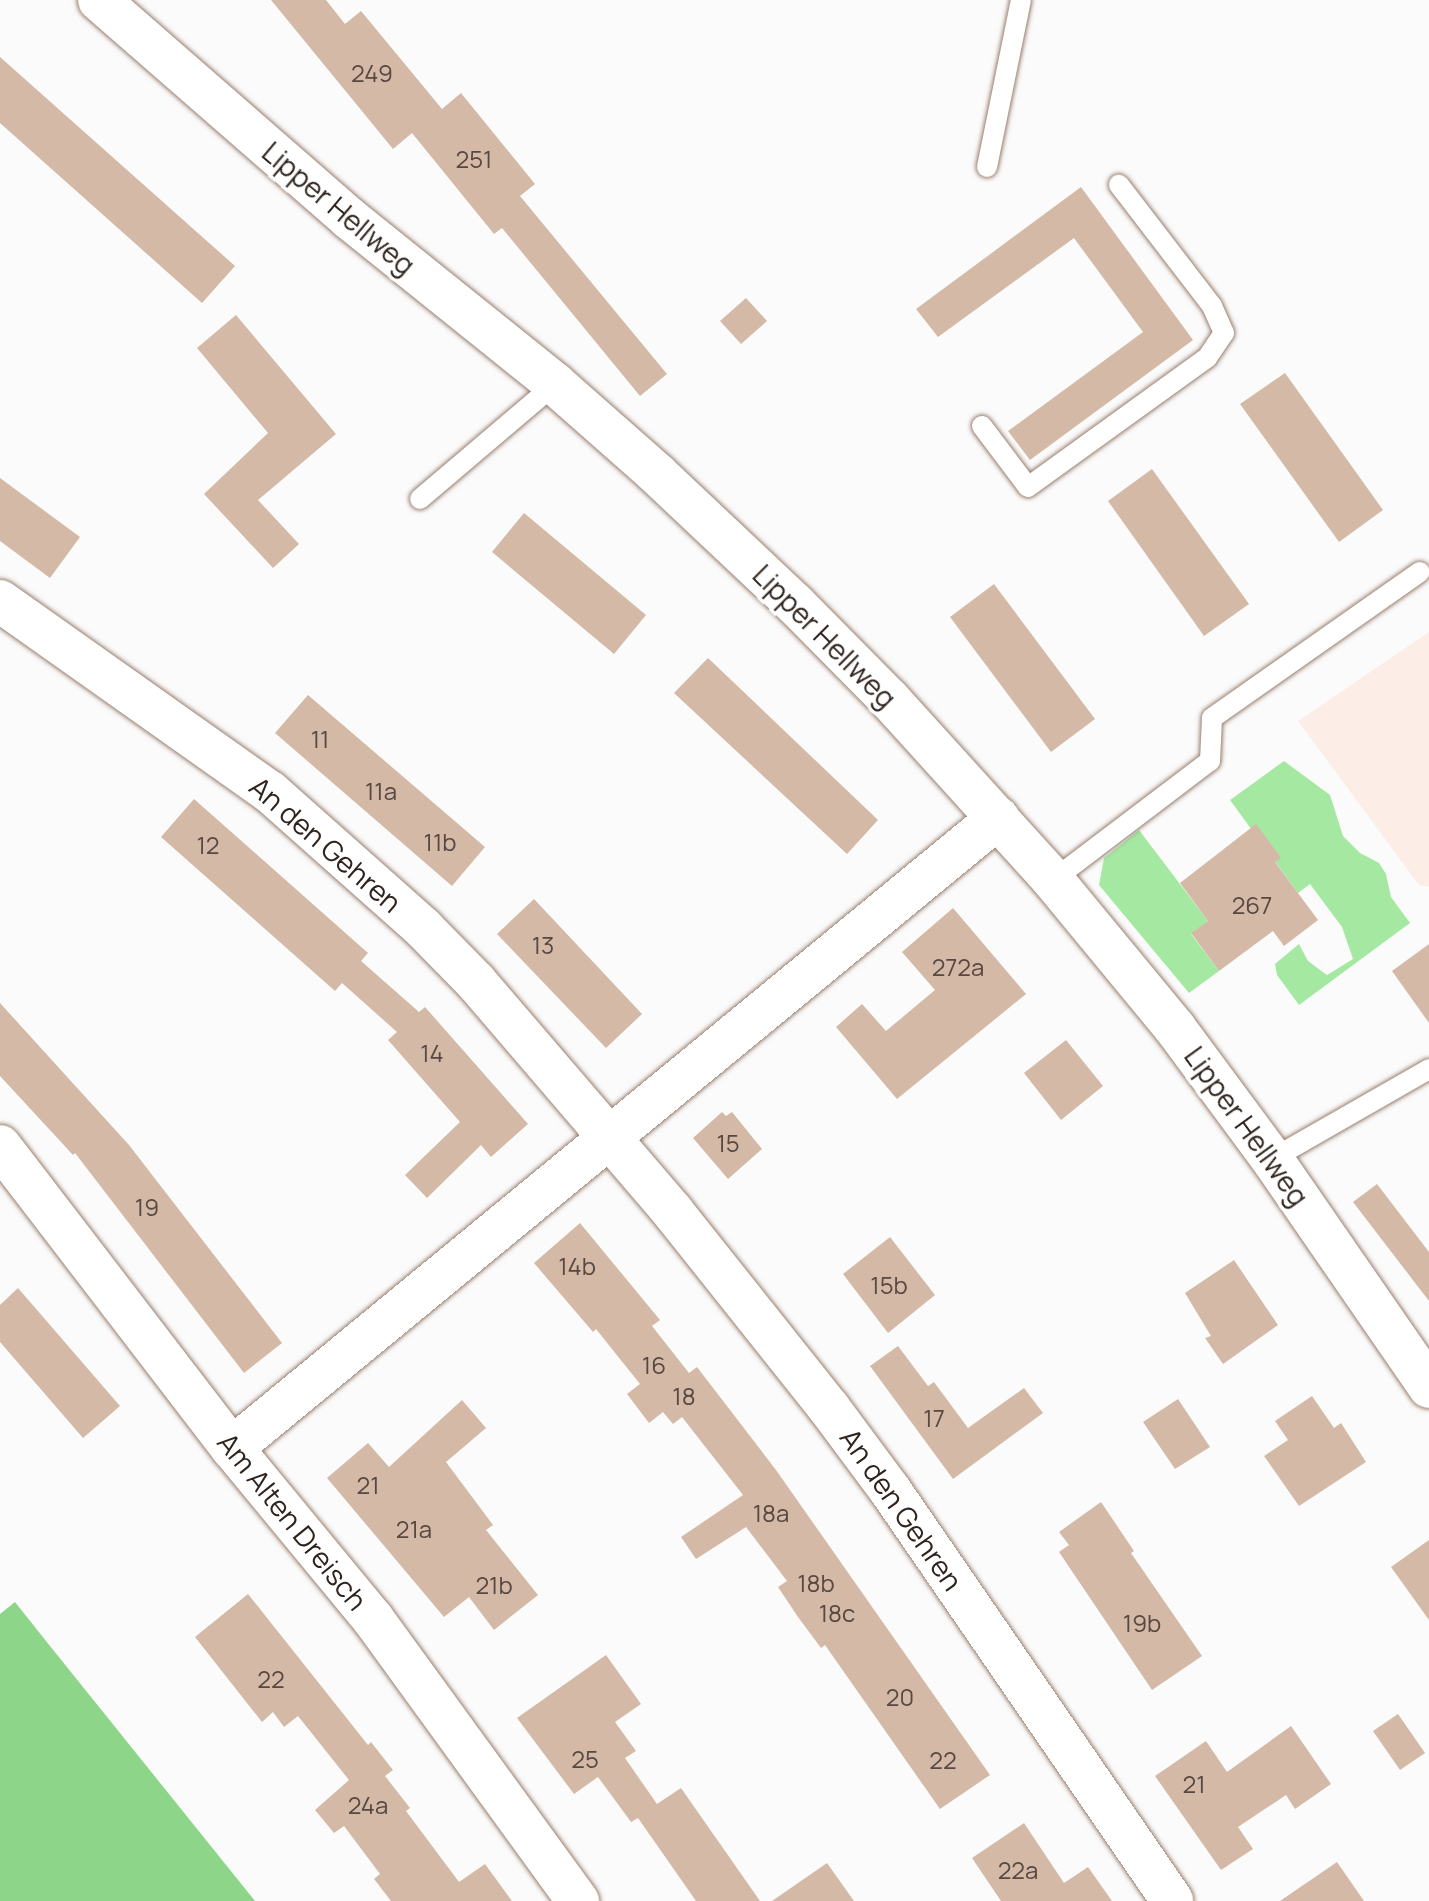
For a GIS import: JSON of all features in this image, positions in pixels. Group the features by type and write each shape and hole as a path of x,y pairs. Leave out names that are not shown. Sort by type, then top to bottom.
{"street":[{"name":"Lipper Hellweg","path":"99,0 350,219 555,384 795,604 998,818 1175,1028 1272,1159 1429,1387"},
{"name":"An den Gehren","path":"0,601 221,757 313,829 476,982 609,1135 762,1320 890,1490 1172,1901"},
{"path":"232,1448 998,818"},
{"name":"Am Alten Dreisch","path":"0,1146 232,1448 373,1619 578,1901"}],"lane":[{"path":"987,167 1021,0"},
{"path":"982,426 1028,487 1207,358 1224,333 1212,306 1119,185"},
{"path":"420,499 555,384"},
{"path":"1053,880 1210,761 1212,718 1420,572"},
{"path":"1272,1159 1429,1069"}],"shaded area":[{"path":"1429,632 1429,887 1419,885 1298,721"}],"green space":[{"path":"1284,761 1330,795 1343,836 1360,853 1379,863 1386,874 1391,897 1410,923 1299,1005 1277,975 1275,964 1299,944 1308,961 1327,975 1353,959 1342,927 1310,884 1298,893 1230,800"},
{"path":"1139,830 1208,921 1191,934 1219,971 1189,993 1099,885 1104,858"},
{"path":"15,1602 255,1901 0,1901 0,1614"}],"building":[{"path":"271,0 326,0 345,24 361,11 442,109 461,93 535,184 520,196 667,374 640,396 502,228 494,234 412,133 393,149"},
{"path":"0,57 235,266 202,303 0,123"},
{"path":"1081,187 1193,340 1030,460 1008,431 1143,332 1074,238 938,337 916,309"},
{"path":"746,298 767,321 741,344 720,321"},
{"path":"236,315 336,434 258,500 299,544 273,568 204,494 268,433 197,348"},
{"path":"1285,373 1383,510 1339,542 1240,404"},
{"path":"1152,469 1249,604 1204,636 1108,501"},
{"path":"0,478 80,537 50,578 0,541"},
{"path":"524,513 646,615 614,654 492,552"},
{"path":"994,584 1095,719 1051,752 950,617"},
{"path":"708,658 878,820 847,854 674,693"},
{"path":"308,695 485,847 452,886 275,733"},
{"path":"194,799 368,953 361,961 419,1012 425,1007 528,1124 491,1157 481,1145 427,1198 405,1175 460,1122 388,1040 397,1032 342,983 335,991 161,837"},
{"path":"1256,824 1281,858 1275,862 1318,920 1284,946 1273,931 1219,971 1191,933 1208,921 1180,883"},
{"path":"534,899 642,1014 606,1048 497,934"},
{"path":"953,908 1026,994 897,1099 836,1027 862,1004 886,1031 935,990 902,952"},
{"path":"1429,944 1429,1023 1392,971"},
{"path":"0,1003 129,1145 282,1343 244,1373 75,1153 73,1155 0,1076"},
{"path":"1066,1040 1103,1086 1061,1120 1024,1073"},
{"path":"722,1112 726,1116 732,1112 762,1149 728,1179 693,1138"},
{"path":"1377,1184 1429,1252 1429,1301 1353,1202"},
{"path":"580,1223 660,1320 652,1326 689,1373 697,1367 776,1470 990,1775 940,1809 825,1645 821,1648 798,1617 778,1587 787,1581 746,1527 696,1559 681,1537 743,1495 682,1417 673,1424 663,1412 649,1423 627,1394 640,1384 596,1329 593,1332 534,1263"},
{"path":"890,1237 935,1295 888,1333 843,1274"},
{"path":"1234,1260 1278,1325 1223,1364 1205,1338 1211,1336 1185,1293"},
{"path":"18,1288 120,1406 83,1438 0,1342 0,1305"},
{"path":"898,1346 928,1386 934,1382 968,1428 1024,1388 1043,1413 953,1479 870,1366"},
{"path":"1312,1396 1334,1428 1341,1423 1366,1462 1299,1506 1264,1456 1288,1440 1275,1421"},
{"path":"1178,1399 1210,1447 1175,1469 1143,1422"},
{"path":"462,1400 486,1428 446,1462 493,1525 486,1530 538,1595 494,1630 469,1597 444,1617 327,1478 368,1443 389,1467"},
{"path":"1101,1502 1134,1551 1131,1553 1202,1656 1152,1690 1059,1552 1069,1545 1059,1532"},
{"path":"1429,1540 1429,1620 1391,1567"},
{"path":"248,1594 368,1745 371,1742 393,1770 385,1776 410,1808 406,1811 459,1882 485,1864 512,1901 391,1901 374,1879 380,1874 344,1826 334,1833 315,1810 349,1780 298,1716 284,1727 273,1712 262,1722 195,1637"},
{"path":"606,1655 641,1704 615,1722 636,1751 625,1758 657,1804 681,1788 760,1901 696,1901 638,1818 631,1822 598,1777 574,1794 517,1718"},
{"path":"1398,1714 1425,1753 1400,1770 1373,1731"},
{"path":"1291,1726 1331,1784 1295,1809 1286,1795 1238,1827 1253,1849 1221,1870 1155,1776 1206,1741 1227,1772"},
{"path":"1024,1823 1064,1883 1088,1867 1112,1901 1001,1901 972,1858"},
{"path":"1337,1862 1364,1901 1280,1901"},
{"path":"827,1863 854,1901 772,1901"}]}
